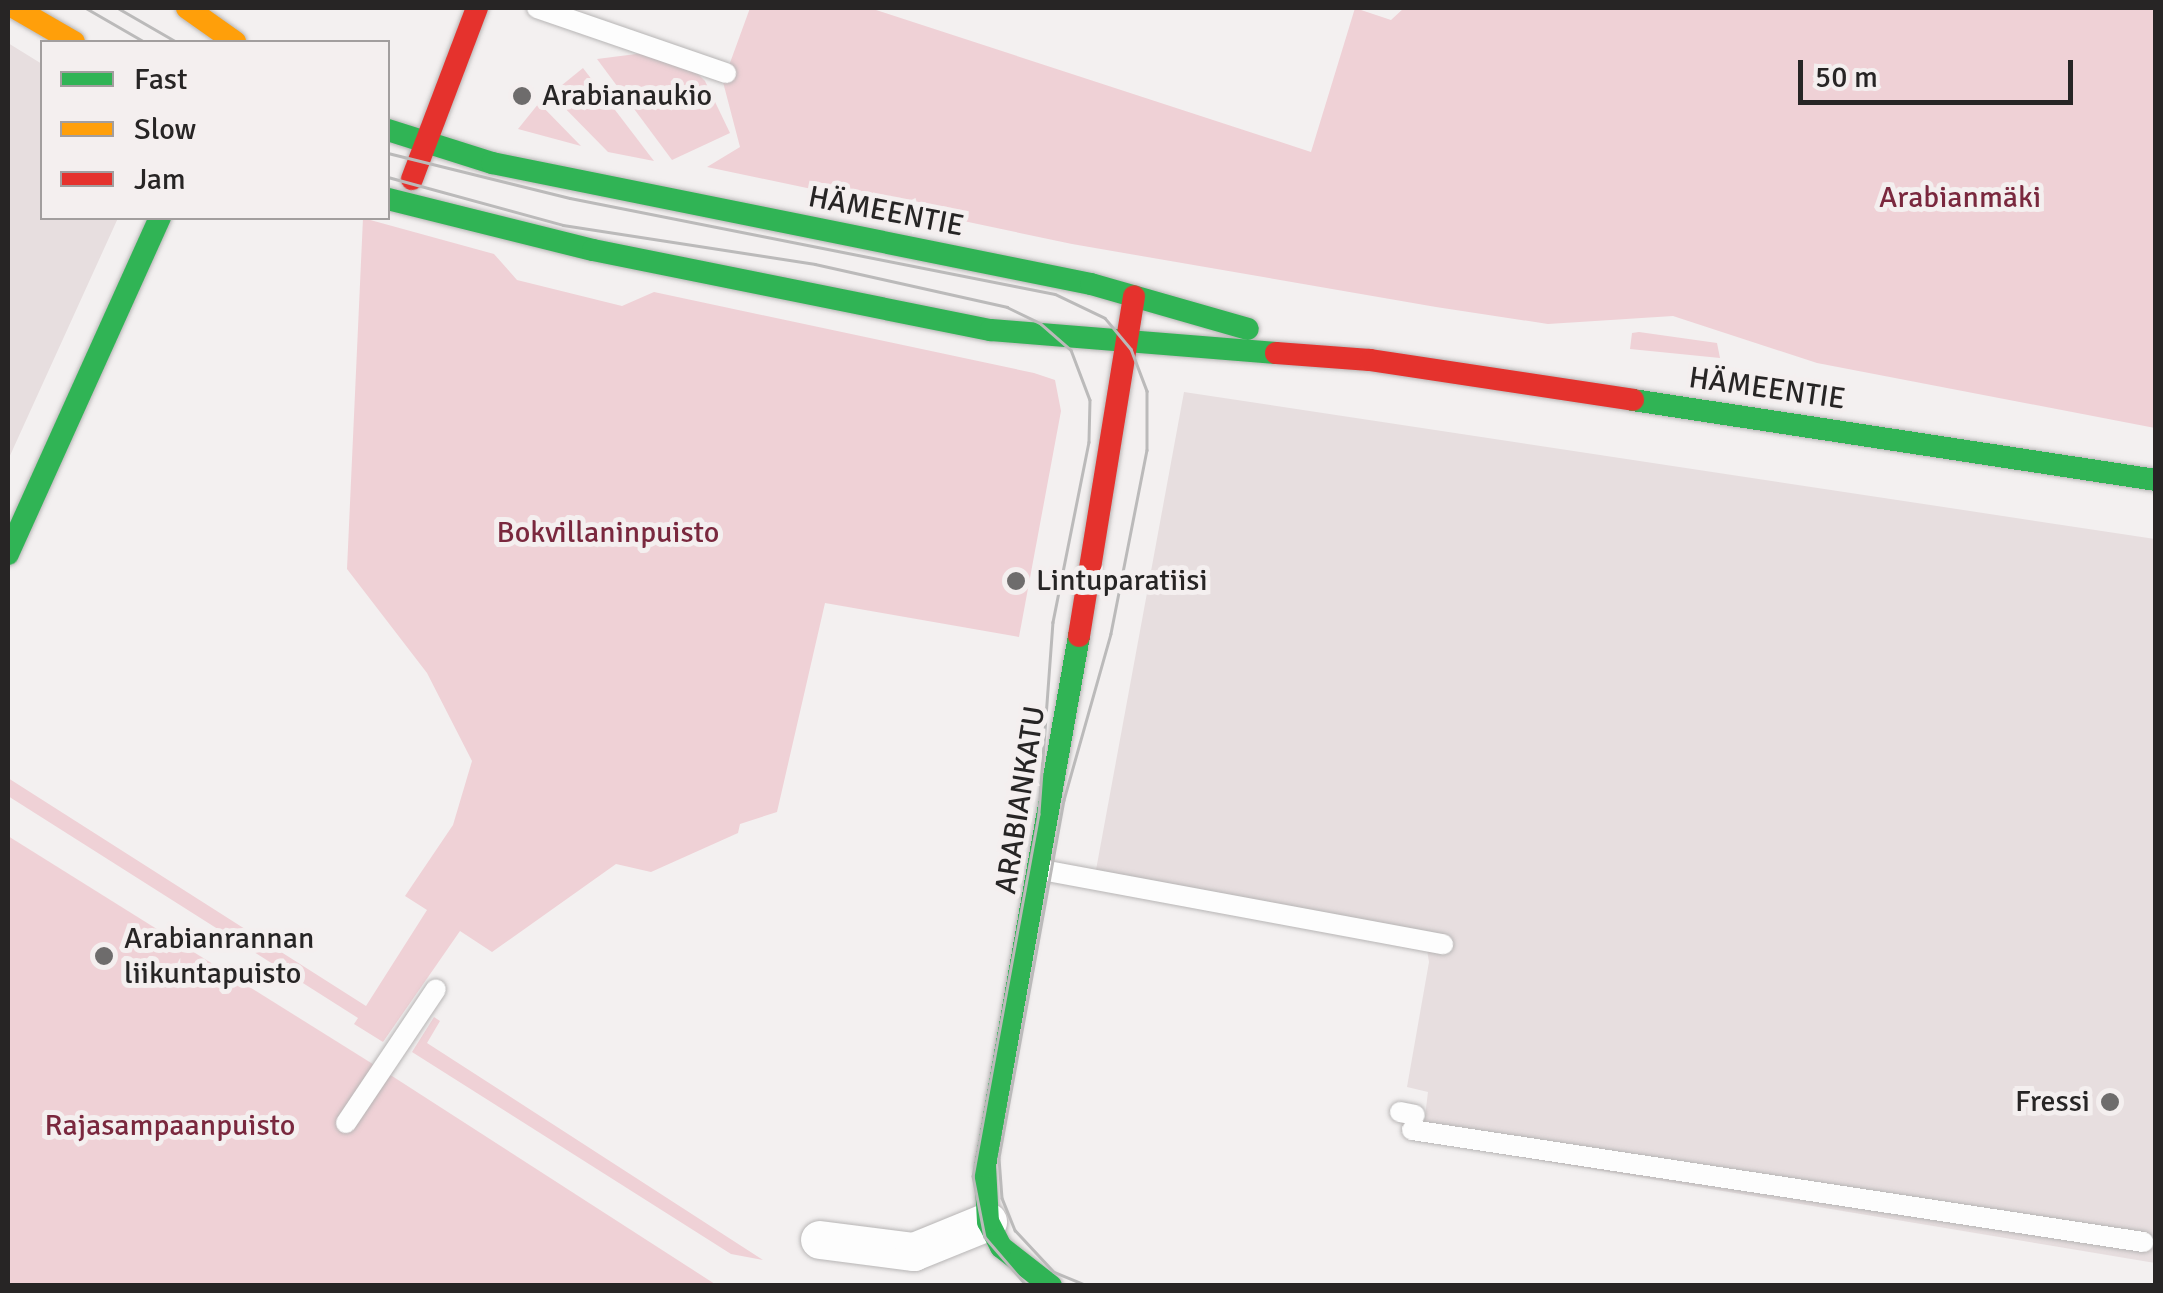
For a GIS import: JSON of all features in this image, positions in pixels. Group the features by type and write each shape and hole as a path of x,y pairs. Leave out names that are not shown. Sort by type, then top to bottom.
{"main road":[{"path":"15,8 71,40"},
{"path":"187,8 232,40"},
{"path":"396,201 426,145 477,8"},
{"name":"HÄMEENTIE","path":"390,131 426,145 1134,296 1370,360"},
{"name":"HÄMEENTIE","path":"396,201 594,250 991,330 1370,360 2156,480"},
{"path":"8,554 159,220"},
{"name":"ARABIANKATU","path":"1052,1286 1015,1264 988,1222 985,1166 1041,870 1134,296"}],"street":[{"path":"820,1240 911,1269 988,1222"}],"lane":[{"path":"537,8 726,73"},
{"path":"1041,870 1444,944"},
{"path":"346,1123 436,989"},
{"path":"1409,1119 2143,1242"}],"shaded area":[{"path":"8,43 40,63 40,220 117,220 8,460"},
{"path":"1184,392 2155,539 2155,1263 1422,1141 1428,1092 1407,1087 1429,962 1424,931 1096,870"}],"green space":[{"name":"Arabianmäki","path":"750,8 870,8 1311,152 1355,8 1391,20 1404,8 2155,8 2155,428 1817,363 1673,316 1548,324 1436,307 1072,244 707,167 740,147 723,82"},
{"path":"644,53 693,69 705,81 730,133 672,160 597,59"},
{"path":"583,68 654,161 608,152 551,94"},
{"path":"539,103 581,146 518,129"},
{"name":"Bokvillaninpuisto","path":"363,220 494,254 517,280 622,306 654,292 1055,380 1061,411 1019,637 825,603 777,812 740,824 738,833 651,872 616,864 492,952 460,931 383,1042 354,1024 358,1018 8,796 8,778 366,1006 427,910 405,896 453,825 472,761 427,673 347,569"},
{"path":"1632,333 1717,343 1720,358 1630,349"},
{"name":"Rajasampaanpuisto","path":"8,836 392,1076 718,1286 8,1285"},
{"path":"434,1017 440,1021 427,1043 763,1260 731,1254 412,1052"}],"tram line":[{"path":"86,8 142,40"},
{"path":"118,8 174,40"},
{"path":"390,153 570,198 1055,294 1105,318 1131,349 1147,391 1147,450 1111,634 1064,800 999,1158 1002,1198 1015,1230 1054,1272 1088,1286"},
{"path":"390,178 563,225 815,264 1007,307 1040,323 1071,350 1090,400 1089,442 1053,622 1039,814 973,1176 985,1237 1027,1286"}],"traffic: fast":[{"path":"390,131 492,163 1091,284 1248,329"},
{"path":"390,199 593,250 991,330 1276,353"},
{"path":"8,554 159,220"},
{"path":"1633,400 2156,480"},
{"path":"1051,1286 1001,1247 988,1222 985,1166 1079,636"}],"traffic: slow":[{"path":"15,8 71,40"},
{"path":"187,8 232,40"}],"traffic: jam":[{"path":"412,179 477,8"},
{"path":"1079,636 1134,296"},
{"path":"1276,353 1370,360 1633,400"}],"place":[{"name":"Arabianaukio","path":"522,96"},
{"name":"Lintuparatiisi","path":"1016,581"},
{"name":"Arabianrannan liikuntapuisto","path":"104,956"},
{"name":"Fressi","path":"2110,1102"}]}
